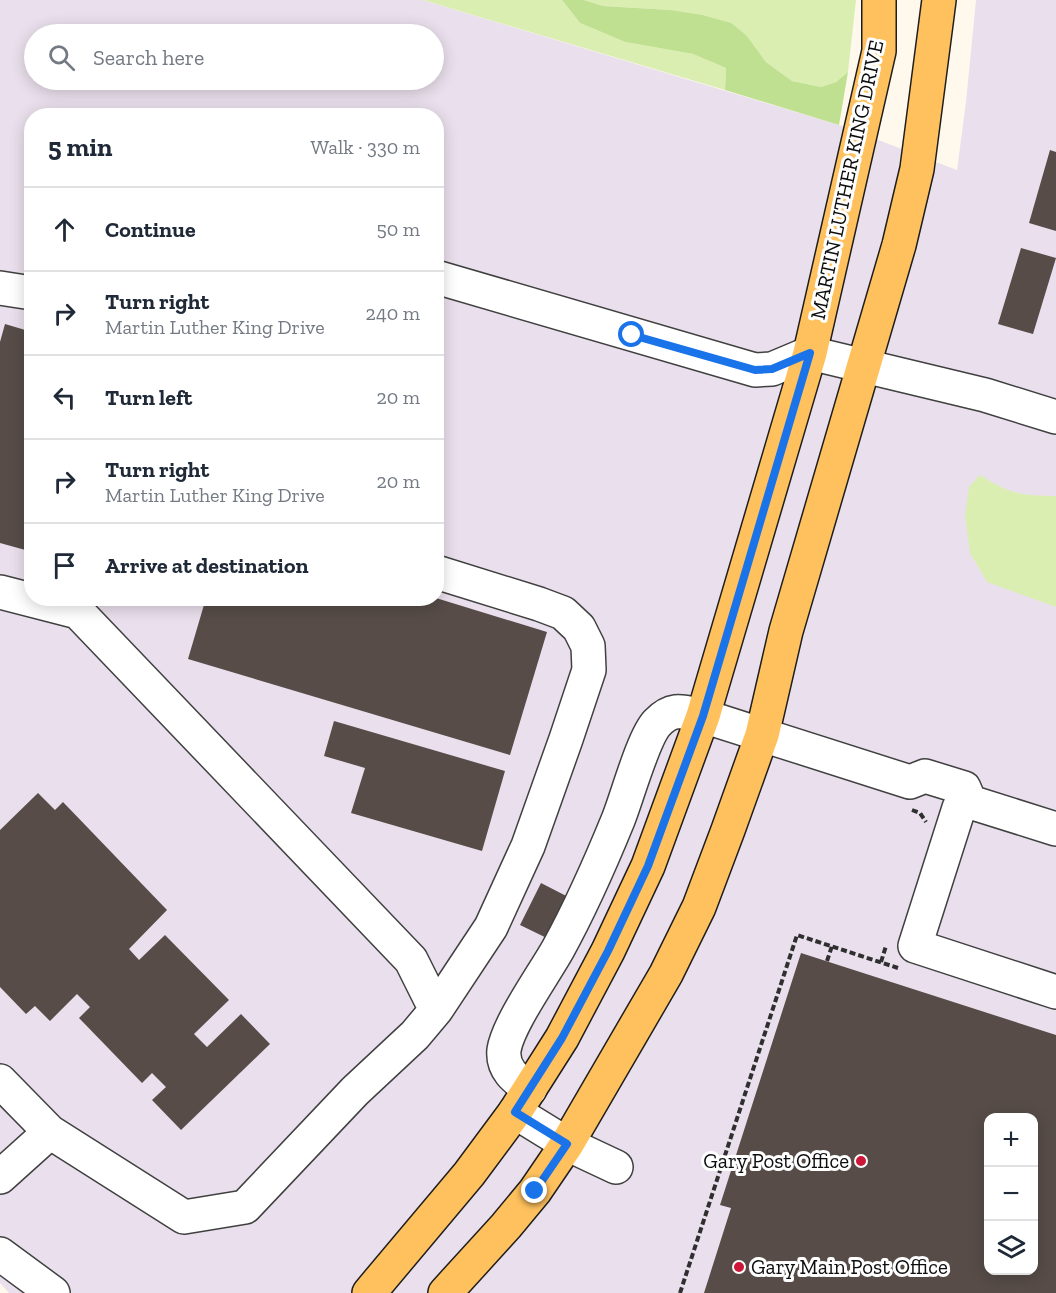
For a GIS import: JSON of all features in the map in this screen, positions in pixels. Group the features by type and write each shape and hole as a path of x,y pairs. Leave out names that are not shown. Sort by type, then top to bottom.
{"main road":[{"name":"MARTIN LUTHER KING DRIVE","path":"369,1293 469,1174 522,1101 562,1038 613,941 648,866 703,716 810,353 879,51 879,0"},
{"path":"445,1293 535,1191 567,1144 666,974 699,907 762,735 786,631 899,245 917,169 939,0"},
{"path":"382,1293 411,1244"}],"street":[{"path":"444,279 755,370 772,369 810,353 985,395 1056,417"},
{"path":"0,288 24,292"},
{"path":"0,1081 50,1132 184,1217 245,1207 355,1091 415,1035 436,1010 491,927 528,846 589,670 588,646 579,628 563,613 444,575"},
{"path":"0,592 24,596"},
{"path":"81,606 411,960 436,1010"},
{"path":"616,1167 567,1144 522,1101 504,1060 508,1036 558,950 592,885 649,737 656,724 667,714 675,711 703,716 762,735 907,795 918,795 964,805 1056,829"},
{"path":"964,805 915,946 1056,992"},
{"path":"0,1177 50,1132"},
{"path":"0,1254 53,1293"}],"path":[{"path":"907,795 925,820 925,829"},
{"path":"680,1293 797,935 830,945 827,961"},
{"path":"881,962 889,938"}],"shaded area":[{"path":"0,0 423,0 839,125 957,170 976,0 1056,0 1056,1293 9,1293 0,1283"}],"green space":[{"path":"423,0 562,0 580,23 625,42 693,54 726,68 725,90"},
{"path":"562,0 584,0 603,6 670,10 731,23 747,36 766,62 792,81 821,87 836,82 848,72 839,125 725,90 726,68 693,54 625,42 580,23"},
{"path":"584,0 856,0 848,72 836,82 821,87 792,81 766,62 747,36 670,10 603,6"},
{"path":"980,475 1016,493 1056,496 1056,607 987,582 970,553 965,515 969,487"}],"building":[{"path":"1050,150 1056,152 1056,231 1029,223"},
{"path":"1021,248 1056,258 1033,334 998,324"},
{"path":"5,324 24,330 24,550 0,543 0,342"},
{"path":"444,600 547,632 510,755 188,659 204,606 444,606"},
{"path":"334,721 505,771 482,851 351,813 365,768 324,756"},
{"path":"38,793 55,810 63,802 167,910 129,949 139,960 165,935 229,1000 194,1034 207,1047 241,1014 270,1044 181,1130 152,1100 166,1087 152,1073 142,1083 79,1018 90,1007 77,994 50,1021 35,1006 26,1014 0,987 0,830"},
{"path":"541,883 578,902 557,943 520,925"},
{"name":"Gary Post Office","path":"801,953 1056,1035 1056,1293 704,1293 731,1208 720,1205"}],"place":[{"name":"Gary Post Office","path":"861,1161"},
{"name":"Gary Main Post Office","path":"739,1267"}],"route":[{"path":"535,1191 567,1144 515,1112 562,1038 608,951 648,866 703,716 810,353 764,371 632,335"}]}
